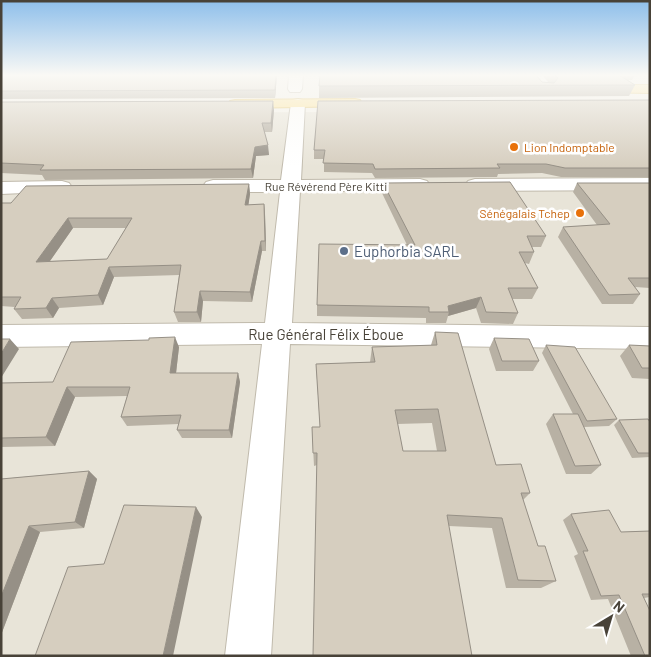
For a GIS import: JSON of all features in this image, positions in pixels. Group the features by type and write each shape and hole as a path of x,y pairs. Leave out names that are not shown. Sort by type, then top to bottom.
{"street":[{"path":"248,656 290,186 294,106"},
{"path":"460,185 650,184"},
{"name":"Rue Révérend Père Kitti","path":"191,186 440,185"},
{"path":"1,188 81,187"},
{"name":"Rue Général Félix Éboue","path":"1,336 277,333 650,338"}],"shaded area":[{"path":"650,111 650,656 1,656 1,113"}],"building":[{"path":"1,106 273,106 271,123 262,123 268,145 255,147 251,169 40,170 44,165 1,163"},
{"path":"318,106 650,106 650,168 565,168 546,164 497,164 500,168 375,169 373,164 323,163 325,150 314,150"},
{"path":"510,182 546,236 527,236 534,252 519,252 538,288 508,288 518,313 486,312 481,297 448,306 449,312 429,312 429,307 317,305 319,244 415,245 383,183"},
{"path":"577,183 650,183 650,278 628,278 640,294 609,295 563,227 610,224"},
{"path":"249,184 245,205 264,204 265,241 261,241 250,292 200,291 197,312 174,312 181,265 109,267 98,295 52,298 46,308 14,309 21,297 1,297 1,203 11,203 26,186","holes":["68,218 132,218 107,259 36,262"]},
{"path":"435,332 458,333 496,465 521,464 530,493 521,493 538,546 545,546 556,581 518,580 502,518 447,515 472,656 313,656 317,453 313,453 312,427 320,427 316,364 375,362 372,347 437,345","holes":["438,409 446,451 403,451 395,410"]},
{"path":"175,337 170,373 238,373 229,430 177,430 181,415 121,417 130,387 67,387 46,437 1,438 1,383 53,382 71,342 149,340 149,338"},
{"path":"494,338 529,339 539,361 502,361"},
{"path":"1,339 10,339 1,354"},
{"path":"546,345 575,347 617,419 587,421"},
{"path":"629,345 650,346 650,368 642,368"},
{"path":"553,414 578,414 601,465 575,466"},
{"path":"648,419 650,422 650,453 638,453 619,420"},
{"path":"89,471 75,522 29,526 1,597 1,479"},
{"path":"124,505 196,507 163,656 35,656 68,567 104,564"},
{"path":"609,510 621,532 650,531 650,594 642,594 650,611 650,656 645,656 619,595 601,596 583,551 588,551 571,514"}],"place":[{"name":"Lion Indomptable","path":"514,147"},
{"name":"Sénégalais Tchep","path":"580,213"},
{"name":"Euphorbia SARL","path":"344,251"}]}
